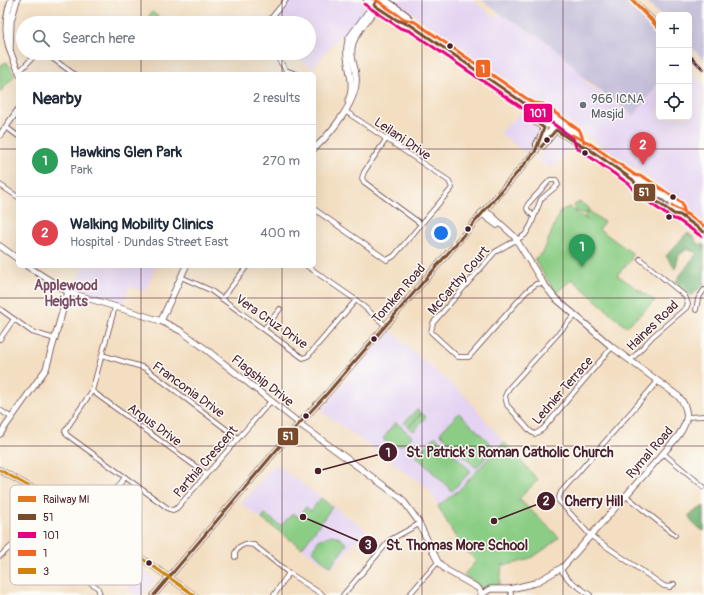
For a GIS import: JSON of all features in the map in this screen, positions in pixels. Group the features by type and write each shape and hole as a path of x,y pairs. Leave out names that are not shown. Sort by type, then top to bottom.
{"main road":[{"path":"367,0 376,4 402,24 412,26 531,108 534,115 534,120 542,126 544,131 544,136 537,144 536,150"},
{"path":"384,0 407,16 412,26"},
{"path":"531,108 540,108 560,122 577,135 579,143"},
{"path":"534,115 574,142 579,143 633,180 642,181 678,207 680,215 704,232"}],"street":[{"path":"12,0 5,26 6,43 20,72"},
{"path":"10,51 11,21 17,0"},
{"path":"273,16 286,0"},
{"path":"316,146 345,110 352,89 351,75 347,58 347,45 349,38 376,4 384,0"},
{"path":"21,72 30,60"},
{"path":"55,60 71,72"},
{"path":"279,60 286,70 291,72"},
{"name":"Leilani Drive","path":"345,110 451,183 451,190 421,224"},
{"path":"0,135 16,113"},
{"name":"Tomken Road","path":"154,595 300,423 560,122"},
{"path":"6,127 16,134"},
{"path":"316,210 388,260 394,256 421,224 364,182 362,178 364,172 387,138"},
{"path":"515,240 525,235 534,217 540,199 556,188 558,184 556,180 550,180 528,204 527,209 534,217"},
{"path":"0,185 16,196"},
{"path":"483,212 515,240 554,297 612,348 682,400 686,408 687,417 704,416"},
{"name":"McCarthy Court","path":"515,240 495,252 433,323 431,332 458,357 469,357 526,292 536,284 543,283"},
{"path":"0,246 16,258"},
{"name":"Haines Road","path":"630,361 648,341 686,308 688,304 686,298 681,292 640,259"},
{"name":"Flagship Drive","path":"30,268 68,292 161,321 203,347 271,401 402,499 413,513 438,562 446,570 478,588 481,594"},
{"path":"161,321 185,268"},
{"path":"222,299 245,268"},
{"path":"310,268 356,300 385,325"},
{"name":"Vera Cruz Drive","path":"181,277 204,286 300,356 306,357 356,300"},
{"name":"Haines Road","path":"696,310 698,299 704,290"},
{"path":"0,434 45,372 68,292"},
{"name":"Parthia Crescent","path":"116,307 92,391 64,431 67,435 136,485"},
{"path":"0,309 32,332 55,340"},
{"path":"264,329 280,309"},
{"name":"Lednier Terrace","path":"575,315 524,370 504,396 507,405 531,432 534,434 543,429 612,348"},
{"path":"0,339 14,319"},
{"name":"Franconia Drive","path":"102,355 145,368 238,438"},
{"path":"658,381 558,497 561,504 591,536 664,586 670,587 674,584"},
{"name":"Argus Drive","path":"92,391 206,474"},
{"name":"Parthia Crescent","path":"142,489 169,509 173,510 177,508 271,401"},
{"path":"0,410 12,418"},
{"name":"Rymal Road","path":"481,594 497,588 510,592 535,583 560,569 591,536 663,453 682,430 687,417"},
{"path":"663,453 704,487"},
{"path":"0,470 27,485"},
{"path":"119,485 125,477"},
{"path":"626,496 675,535"},
{"path":"343,595 390,540 419,524"},
{"path":"235,557 235,553 239,547 249,544 254,545 289,573 323,595"},
{"path":"0,556 10,547"},
{"path":"142,558 194,595"},
{"path":"409,595 438,562"},
{"path":"560,569 569,580 590,595"},
{"path":"274,595 289,573"},
{"path":"94,585 98,588 100,595"}],"shaded area":[{"path":"289,0 361,0 366,7 345,40 340,35 312,68 301,60 316,60 316,16 276,16"},
{"path":"394,0 473,0 496,18 501,14 543,39 563,55 586,80 585,83 633,116 656,86 656,120 692,120 692,77 694,78 696,76 704,85 704,221 648,177 537,102"},
{"path":"482,0 623,0 656,34 656,86 634,116 586,80 563,55 543,39 501,14"},
{"path":"645,0 704,0 704,60 692,48 692,12 657,12"},
{"path":"520,113 539,126 541,134 525,153 500,133"},
{"path":"556,139 570,147 551,169 537,159"},
{"path":"83,268 155,268 145,292 129,286 124,303 73,288"},
{"path":"389,329 466,397 504,442 459,490 438,506 429,489 321,411"},
{"path":"275,464 366,530 331,569 241,504"},
{"path":"142,569 155,579 141,595 134,595 126,585 142,585"}],"green space":[{"path":"152,12 158,16 149,16"},
{"path":"7,62 15,75 0,92 0,65"},
{"path":"580,202 590,209 585,214 576,211 574,205"},
{"path":"569,207 588,221 584,217 589,211 604,222 599,229 632,253 631,260 617,275 655,301 626,327 572,279 556,293 534,259 543,253 560,211"},
{"path":"687,233 695,238 696,243 704,245 704,284 692,296 675,282 697,253 687,249 679,255 675,269 666,256"},
{"path":"417,409 421,413 408,427 404,423"},
{"path":"422,413 426,417 414,431 409,428"},
{"path":"459,413 495,448 476,468 440,433"},
{"path":"395,422 412,436 406,443 395,445 383,439"},
{"path":"435,436 471,471 452,491 416,456"},
{"path":"504,442 538,480 519,499 559,537 533,557 502,565 500,584 482,588 464,575 476,561 457,540 438,506 459,490"},
{"path":"321,498 332,507 302,548 262,519 265,514 281,526 293,513 298,517 306,507 311,511"},
{"path":"704,506 704,531 693,523 689,515"},
{"path":"331,535 337,536 347,544 331,566 329,566 312,550 319,540"}],"railway":[{"path":"635,0 656,21"},
{"path":"692,58 704,70"}],"rail line":[{"name":"MI","path":"632,0 656,25"}],"transit line":[{"name":"1","path":"376,0 404,19 415,22 533,103 543,104 580,131 584,142"},
{"name":"51","path":"154,595 296,427 325,396 535,152 544,128 533,120 534,115 531,108 412,26 397,20 374,5 377,0"},
{"name":"101","path":"364,4 400,28 410,31 528,112 538,113 573,138 576,147 629,184 635,192 671,218 678,220 701,236"},
{"name":"51","path":"541,147 556,130 574,142 586,147 633,180 638,188 674,214 680,215 704,232"},
{"name":"1","path":"572,135 589,143 635,175 644,177 682,203 685,214"},
{"name":"1","path":"672,206 704,226"},
{"name":"3","path":"0,470 26,485"},
{"name":"3","path":"142,558 194,595"}],"place":[{"name":"966 ICNA Masjid","path":"583,105"},
{"name":"Walking Mobility Clinics","path":"643,165"},
{"name":"Hawkins Glen Park","path":"582,267"},
{"name":"St. Patrick's Roman Catholic Church","path":"318,471"},
{"name":"St. Thomas More School","path":"303,517"},
{"name":"Cherry Hill","path":"494,521"}],"district":[{"name":"Applewood Heights","path":"66,294"}]}
